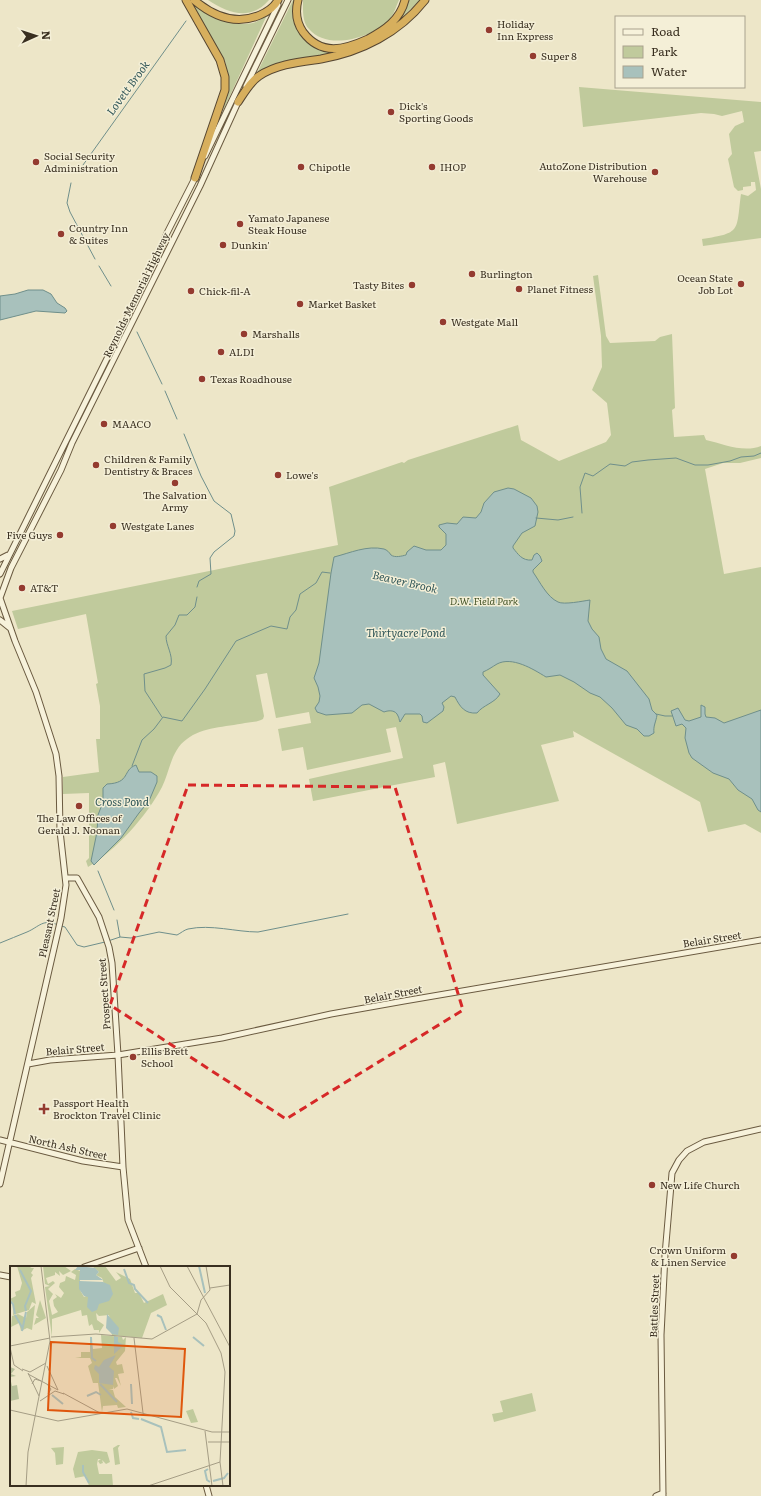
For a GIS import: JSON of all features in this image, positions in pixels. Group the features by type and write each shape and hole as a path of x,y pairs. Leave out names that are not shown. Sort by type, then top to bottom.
{"highway":[{"path":"186,0 220,60 225,77 225,90 195,178"},
{"path":"194,0 203,8 214,14 234,21 255,17 267,12 279,0"},
{"path":"298,0 296,11 297,19 304,33 310,40 320,46 335,49 360,42 387,28 398,17 404,0"},
{"path":"238,102 250,84 258,76 283,66 350,52 366,46 382,38 409,17 425,0"}],"main road":[{"name":"Reynolds Memorial Highway","path":"0,574 8,555 157,258 167,233 195,178 279,0"},
{"name":"Reynolds Memorial Highway","path":"0,598 11,568 61,470 72,443 203,180 238,102 288,0"},
{"path":"0,559 8,555"},
{"name":"Pleasant Street","path":"0,598 32,680 55,749 58,773 60,831 66,878 66,893 0,1184"},
{"path":"0,620 11,628"},
{"name":"Prospect Street","path":"66,878 77,878 99,917 108,942 112,963 123,1167 128,1220 146,1266"},
{"name":"Belair Street","path":"28,1064 50,1060 118,1055 222,1038 331,1014 460,990 761,940"},
{"name":"Battles Street","path":"663,1495 661,1335 665,1255 672,1173 679,1160 687,1152 704,1142 761,1129"},
{"name":"North Ash Street","path":"0,1140 83,1160 123,1167"},
{"path":"87,1266 139,1248"},
{"path":"0,1275 10,1278"},
{"path":"206,1486 209,1496"},
{"path":"656,1496 663,1495"}],"highlighted area":[{"path":"188,785 395,787 463,1010 286,1119 110,1005"}],"green space":[{"path":"190,0 230,22 239,24 256,22 267,15 223,111 229,80 225,61"},
{"path":"208,0 269,0 255,11 240,13 224,9"},
{"path":"293,0 296,0 297,25 301,36 305,40 318,46 345,51 280,62 270,66 256,75"},
{"path":"303,0 399,0 391,18 381,26 361,37 338,41 317,36 309,29 304,19"},
{"path":"409,0 420,0 399,20 408,4"},
{"path":"579,87 761,102 761,151 754,152 761,189 761,238 703,246 702,239 724,235 731,232 735,228 741,194 748,196 756,190 755,182 751,182 751,186 743,187 743,190 738,191 734,187 728,159 732,154 729,134 735,126 744,122 742,111 722,116 701,113 583,127"},
{"name":"D.W. Field Park","path":"598,275 606,336 610,343 655,341 660,337 672,334 675,408 672,410 674,437 704,435 706,440 734,447 747,449 761,446 761,458 740,463 723,463 705,469 724,574 761,567 761,833 745,824 708,832 700,802 573,731 574,737 541,745 559,801 457,824 445,762 433,765 435,777 313,801 309,779 403,758 396,727 386,729 391,752 307,770 303,747 282,751 278,729 311,723 309,712 276,718 267,673 256,675 264,716 263,719 207,730 187,739 177,749 162,787 139,821 109,852 88,867 86,861 89,858 89,793 63,794 63,777 99,772 96,739 100,739 100,706 96,684 98,683 86,614 18,629 12,611 338,545 329,487 518,425 521,440 559,461 606,442 611,435 607,403 592,390 602,367 601,336 593,276"},
{"path":"532,1393 536,1411 494,1422 492,1414 503,1412 500,1401"}],"water":[{"path":"28,290 43,290 51,294 57,303 67,311 65,313 36,311 0,320 0,296"},
{"name":"Thirtyacre Pond","path":"508,488 514,489 531,498 537,506 538,512 535,526 522,533 513,548 521,557 529,560 532,560 534,555 537,553 540,556 542,561 533,570 533,572 550,597 554,600 565,603 590,600 588,621 592,629 599,637 601,649 606,659 627,671 649,699 652,710 657,715 654,733 649,736 644,736 637,729 626,725 612,708 600,697 590,693 574,682 560,675 546,677 535,670 516,662 503,662 483,672 483,675 500,694 495,700 477,713 466,711 461,707 455,697 451,696 442,703 444,707 443,711 427,723 423,722 420,714 405,714 400,722 399,717 394,712 384,712 369,704 362,705 352,713 326,715 317,712 315,708 319,702 320,696 314,678 319,663 334,557 371,548 384,549 396,557 406,555 407,552 414,546 426,550 441,550 446,545 446,534 439,527 439,525 447,523 457,524 463,517 476,518 481,512 484,503 494,492"},
{"path":"701,705 705,707 706,717 715,718 724,723 761,710 761,812 758,810 752,799 738,790 729,779 713,773 692,758 689,753 685,738 686,728 682,724 676,726 671,711 678,708 685,720 689,721 701,717"},
{"name":"Cross Pond","path":"136,765 139,772 151,772 157,776 157,782 149,801 121,838 94,865 91,861 97,832 98,815 103,802 103,788 107,784 115,783 123,779 129,770"}],"waterway":[{"name":"Lovett Brook","path":"83,165 186,21"},
{"name":"Lovett Brook","path":"71,183 67,203 70,212 95,259"},
{"name":"Lovett Brook","path":"99,266 111,286"},
{"name":"Lovett Brook","path":"137,332 162,384"},
{"name":"Lovett Brook","path":"165,391 177,419"},
{"name":"Lovett Brook","path":"184,434 201,476 214,501 231,514 235,531 234,536 214,552 210,558 211,574 199,581 197,587"},
{"path":"582,513 580,487 585,473 593,476 610,464 625,466 632,462 676,458 695,465 708,465 730,461 741,457 754,456 761,453"},
{"path":"536,518 558,520 573,517"},
{"name":"Beaver Brook","path":"132,766 142,740 154,729 163,717 182,721 236,641 271,626 287,629 290,617 296,610 300,594 316,583 322,572 330,573"},
{"name":"Lovett Brook","path":"162,717 145,691 144,674 171,665 171,657 166,636 175,625 179,615 187,615 195,607 197,597"},
{"name":"Beaver Brook","path":"656,714 672,716"},
{"path":"98,871 114,910"},
{"path":"120,937 131,938 159,932 177,935 188,929 206,927 258,932 348,914"},
{"path":"108,941 120,937 117,920"},
{"path":"0,943 27,932 41,924 49,922 58,925"},
{"path":"61,926 65,927 77,945 84,947 105,942"}],"place":[{"name":"Holiday Inn Express","path":"489,30"},
{"name":"Super 8","path":"533,56"},
{"name":"Dick's Sporting Goods","path":"391,112"},
{"name":"Social Security Administration","path":"36,162"},
{"name":"Chipotle","path":"301,167"},
{"name":"IHOP","path":"432,167"},
{"name":"AutoZone Distribution Warehouse","path":"655,172"},
{"name":"Yamato Japanese Steak House","path":"240,224"},
{"name":"Country Inn & Suites","path":"61,234"},
{"name":"Dunkin'","path":"223,245"},
{"name":"Burlington","path":"472,274"},
{"name":"Ocean State Job Lot","path":"741,284"},
{"name":"Tasty Bites","path":"412,285"},
{"name":"Planet Fitness","path":"519,289"},
{"name":"Chick-fil-A","path":"191,291"},
{"name":"Market Basket","path":"300,304"},
{"name":"Westgate Mall","path":"443,322"},
{"name":"Marshalls","path":"244,334"},
{"name":"ALDI","path":"221,352"},
{"name":"Texas Roadhouse","path":"202,379"},
{"name":"MAACO","path":"104,424"},
{"name":"Children & Family Dentistry & Braces","path":"96,465"},
{"name":"Lowe's","path":"278,475"},
{"name":"The Salvation Army","path":"175,483"},
{"name":"Westgate Lanes","path":"113,526"},
{"name":"Five Guys","path":"60,535"},
{"name":"AT&T","path":"22,588"},
{"name":"The Law Offices of Gerald J. Noonan","path":"79,806"},
{"name":"Ellis Brett School","path":"133,1057"},
{"name":"Passport Health Brockton Travel Clinic","path":"44,1109"},
{"name":"New Life Church","path":"652,1185"},
{"name":"Crown Uniform & Linen Service","path":"734,1256"}]}
